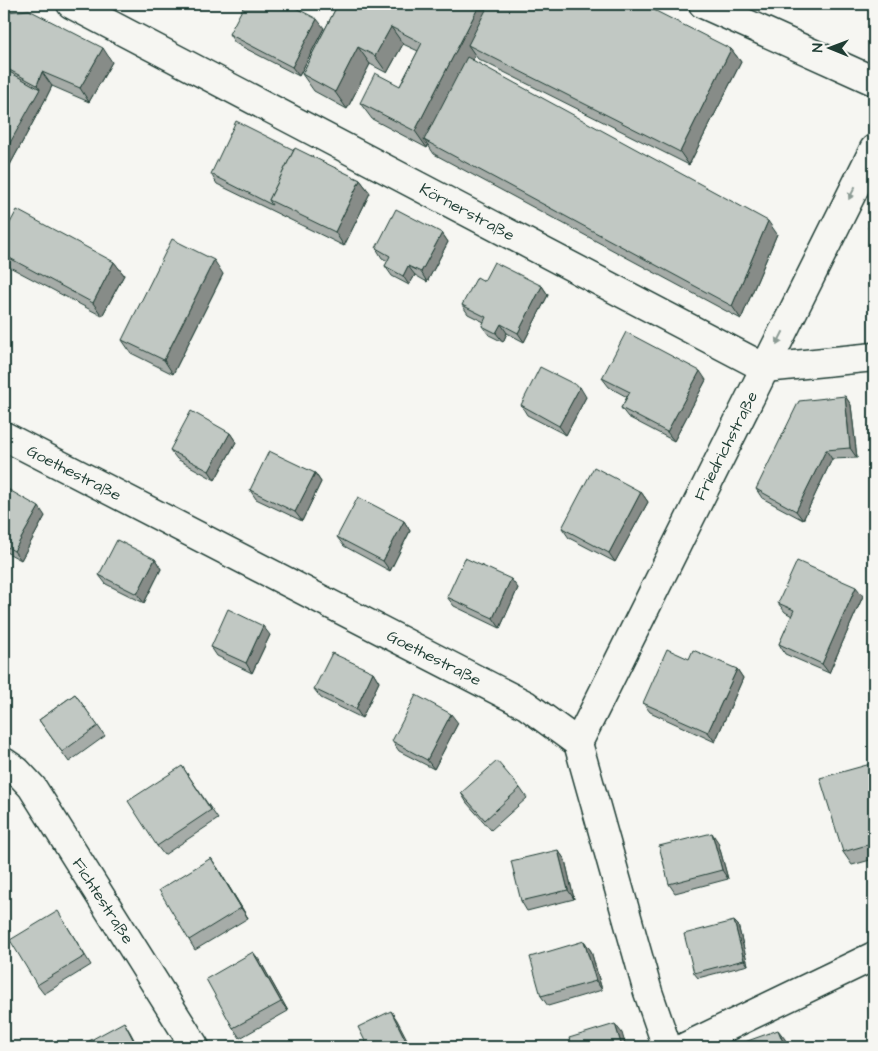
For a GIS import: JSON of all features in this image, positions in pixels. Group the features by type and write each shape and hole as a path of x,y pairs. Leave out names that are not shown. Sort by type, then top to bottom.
{"street":[{"name":"Körnerstraße","path":"71,4 765,368"},
{"path":"703,4 874,81"},
{"name":"Friedrichstraße","path":"578,743 874,149"},
{"path":"765,368 874,357"},
{"name":"Goethestraße","path":"4,436 526,705 578,743"},
{"path":"578,743 648,992 668,1047"},
{"name":"Fichtestraße","path":"4,762 17,771 32,786 194,1047"},
{"path":"686,1047 874,956"}],"building":[{"path":"245,4 288,4 317,19 292,67 229,34"},
{"path":"338,4 480,4 415,131 360,103 375,73 400,86 422,43 391,27 375,56 358,47 335,92 302,74"},
{"path":"489,4 642,4 731,49 680,152 468,45"},
{"path":"29,10 103,48 80,88 42,72 37,85 4,67 4,18 7,12"},
{"path":"467,57 768,221 732,306 424,140"},
{"path":"4,69 40,89 6,150 4,146"},
{"path":"236,121 294,150 269,200 272,205 211,174"},
{"path":"295,148 360,180 335,232 269,200"},
{"path":"396,209 442,233 421,272 408,266 403,276 385,266 390,256 376,248"},
{"path":"17,210 114,262 93,303 4,255 4,234"},
{"path":"874,216 874,231 868,228"},
{"path":"172,239 214,260 164,360 122,340"},
{"path":"494,262 542,286 518,333 501,324 496,333 482,326 486,317 462,305 477,277 484,281"},
{"path":"626,332 700,371 667,432 621,408 630,392 602,378"},
{"path":"540,367 580,387 559,426 521,405"},
{"path":"845,396 850,448 826,450 796,511 756,489 799,401"},
{"path":"191,411 230,433 209,471 170,450"},
{"path":"269,451 315,473 295,512 250,490"},
{"path":"594,467 641,492 609,553 562,528"},
{"path":"4,487 39,507 14,551 4,545"},
{"path":"358,497 404,521 383,561 337,537"},
{"path":"117,540 155,559 137,594 99,575"},
{"path":"465,558 511,579 493,618 447,597"},
{"path":"797,561 856,587 822,664 779,644 794,610 778,603"},
{"path":"228,609 263,626 246,663 211,647"},
{"path":"667,649 689,659 693,650 737,669 708,732 643,703"},
{"path":"332,653 373,672 356,709 314,689"},
{"path":"75,694 98,726 62,752 39,720"},
{"path":"416,695 451,714 427,760 392,741"},
{"path":"497,761 520,788 485,820 461,793"},
{"path":"874,763 874,843 843,852 820,778"},
{"path":"182,766 211,810 157,846 128,801"},
{"path":"712,833 722,870 669,884 659,846"},
{"path":"558,850 568,890 521,901 511,861"},
{"path":"211,858 241,908 189,940 159,890"},
{"path":"58,911 85,956 37,985 10,940"},
{"path":"734,921 744,960 694,973 684,934"},
{"path":"584,941 596,981 541,996 530,957"},
{"path":"253,952 281,1002 233,1028 206,979"},
{"path":"391,1011 409,1047 368,1047 358,1027"},
{"path":"124,1022 137,1047 78,1047"},
{"path":"615,1024 622,1047 572,1047 569,1038"},
{"path":"778,1030 785,1047 731,1047"}]}
